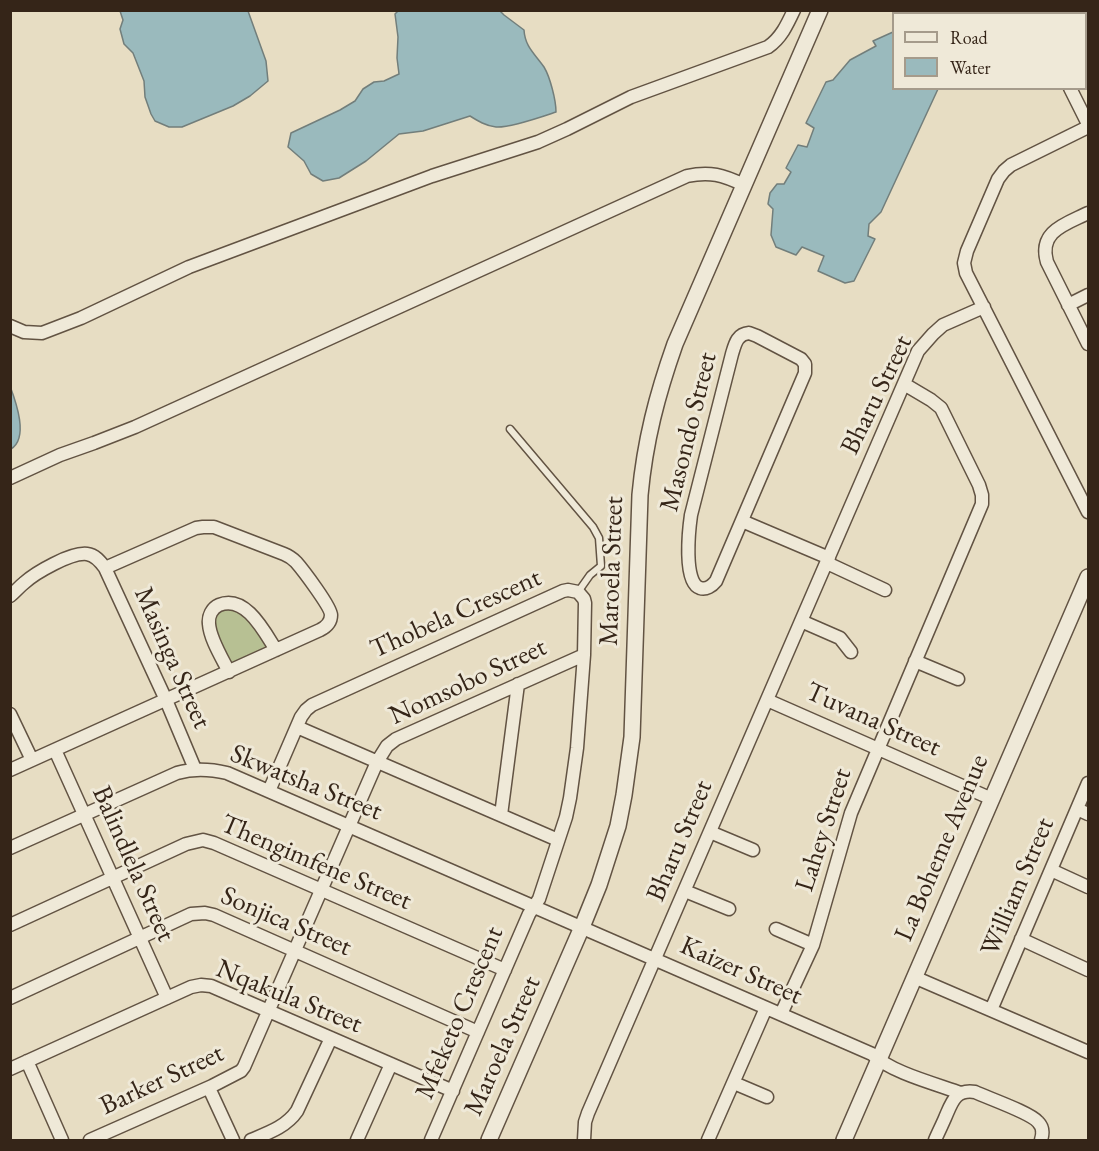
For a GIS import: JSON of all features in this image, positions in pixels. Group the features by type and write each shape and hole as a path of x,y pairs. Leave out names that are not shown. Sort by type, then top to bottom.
{"street":[{"path":"10,326 24,332 42,333 81,318 189,267 432,176 538,142 631,97 768,47 783,33 794,10"},
{"name":"Maroela Street","path":"489,1140 582,927 609,856 624,795 632,737 640,495 643,462 661,383 675,344 819,10"},
{"path":"1071,90 1089,125 1011,165 1000,175 964,263 966,273 1089,512"},
{"path":"10,478 60,455 135,427 687,176 714,174 726,176 744,185"},
{"path":"1089,213 1052,232 1045,250 1047,262 1089,344"},
{"path":"1068,305 1089,295"},
{"name":"Bharu Street","path":"584,1140 588,1113 918,351 943,326 984,307"},
{"name":"Masondo Street","path":"749,333 794,354 805,364 806,370 742,521 716,581 706,588 697,587 691,580 689,567 691,515 732,354 738,338 749,333"},
{"name":"Lahey Street","path":"781,1014 813,945 851,813 982,504 979,485 940,408 904,384"},
{"path":"742,521 827,560 885,590"},
{"path":"10,596 39,572 75,555 92,555 105,568 203,527 219,529 290,557 301,568 329,607 330,618 324,628 10,770"},
{"name":"Masinga Street","path":"105,568 195,769"},
{"name":"La Boheme Avenue","path":"843,1140 992,799 1085,594 1089,577"},
{"name":"Thobela Crescent","path":"268,790 303,714 312,705 563,591 578,592 585,603 584,655 573,779 566,818 539,899 534,906"},
{"path":"228,672 210,628 210,616 216,606 227,603 244,608 258,622 276,650"},
{"path":"801,621 840,638 851,652"},
{"name":"Nomsobo Street","path":"349,826 377,762 392,742 584,655"},
{"path":"915,661 958,679"},
{"path":"501,815 518,684"},
{"name":"Tuvana Street","path":"767,700 992,799"},
{"path":"10,714 32,760"},
{"path":"297,727 558,840"},
{"name":"Balindlela Street","path":"55,750 167,998"},
{"name":"Skwatsha Street","path":"10,848 168,776 195,769 206,769 227,773 268,790 582,927"},
{"name":"William Street","path":"991,1010 1051,870 1083,811 1089,783"},
{"name":"Barker Street","path":"90,1140 209,1088 241,1071 269,1012 349,826"},
{"path":"710,832 753,850"},
{"name":"Thengimfene Street","path":"10,925 186,844 203,840 505,970"},
{"path":"1051,870 1089,887"},
{"path":"685,891 729,909"},
{"name":"Mfeketo Crescent","path":"431,1140 534,906"},
{"name":"Sonjica Street","path":"10,998 191,914 205,913 478,1032"},
{"name":"Kaizer Street","path":"582,927 872,1054 878,1061 890,1067 961,1093 975,1092 1032,1116 1041,1126 1041,1140"},
{"path":"776,929 813,945"},
{"path":"1021,939 1089,970"},
{"path":"914,977 1089,1052"},
{"name":"Nqakula Street","path":"10,1069 191,987 206,985 453,1091"},
{"path":"708,1140 766,1008"},
{"path":"251,1140 282,1126 297,1111 331,1038"},
{"path":"27,1061 63,1140"},
{"path":"357,1140 391,1064"},
{"path":"734,1083 767,1098"},
{"path":"209,1088 233,1140"},
{"path":"935,1140 953,1099 961,1093"}],"lane":[{"path":"510,429 593,527 599,538 601,566 590,575 578,592"}],"green space":[{"path":"226,608 246,616 266,644 264,650 231,662 226,656 214,625 215,616"}],"water":[{"path":"120,11 248,11 266,61 268,81 233,106 182,127 169,127 155,121 145,97 144,81 133,53 124,44 120,29 123,20"},
{"path":"398,11 500,11 524,30 528,46 544,67 548,77 554,95 556,112 502,127 489,126 470,116 423,131 399,134 366,161 339,178 323,181 311,174 304,161 288,147 291,133 355,101 363,89 374,82 384,81 399,74 395,14"},
{"path":"892,32 892,90 938,90 881,212 869,224 868,236 875,239 854,281 845,283 818,271 824,256 802,247 796,255 776,247 771,235 773,209 768,204 770,193 777,184 784,184 791,172 786,168 798,145 807,147 814,128 806,123 826,82 833,80 850,60 876,46 873,41"},
{"path":"10,386 18,410 20,428 16,444 11,449"}]}
